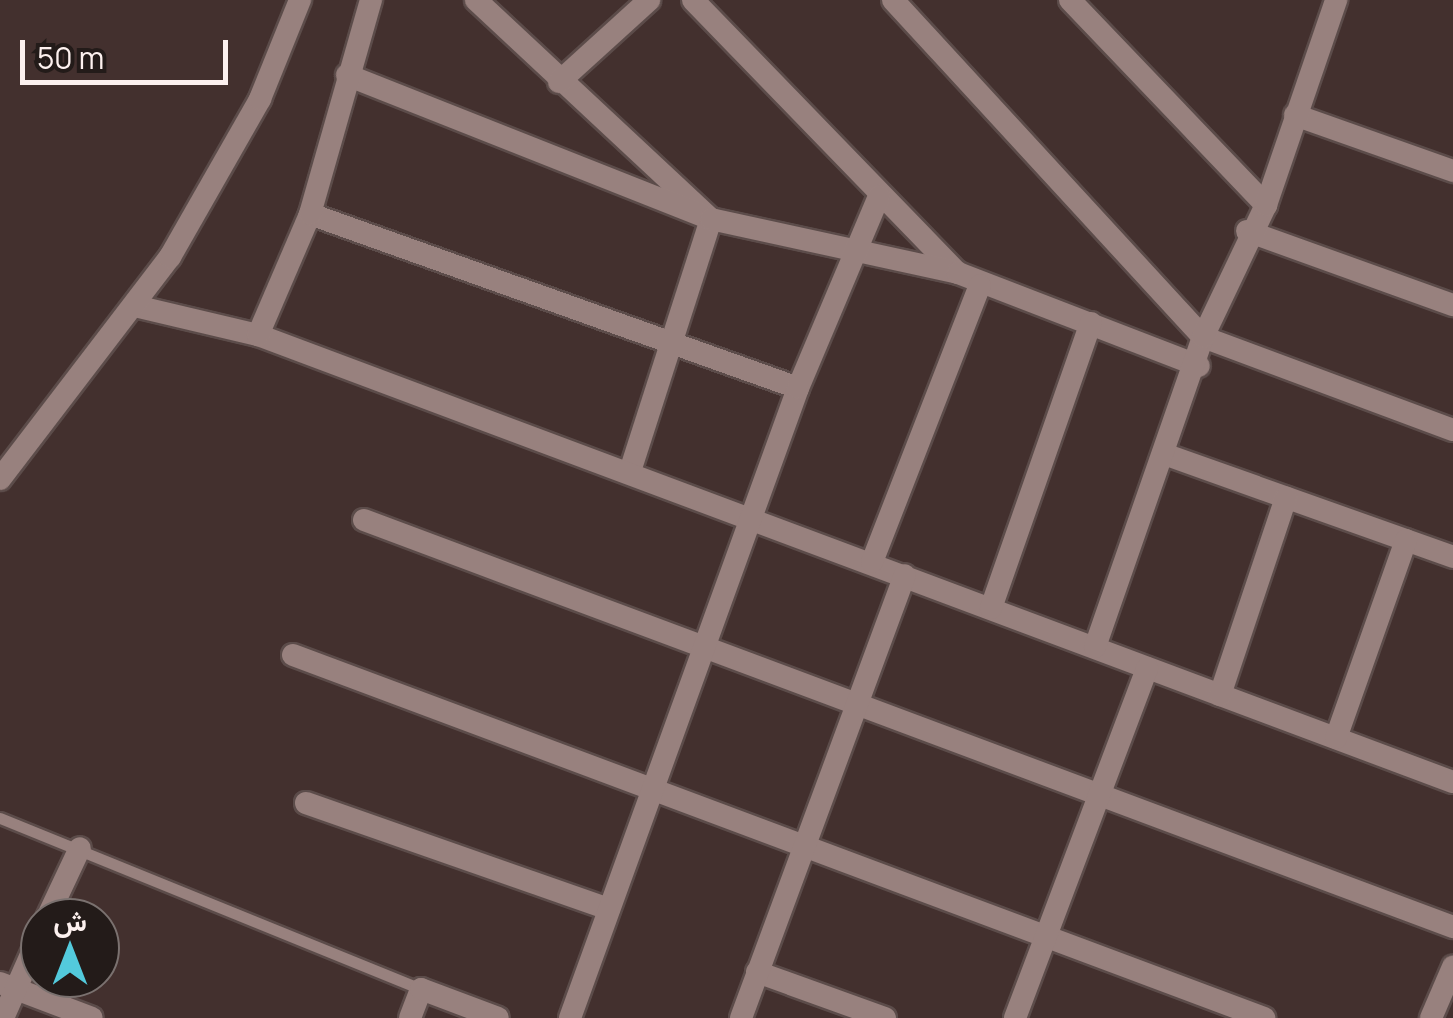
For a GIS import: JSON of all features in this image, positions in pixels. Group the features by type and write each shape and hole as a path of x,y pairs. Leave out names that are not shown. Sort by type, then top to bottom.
{"street":[{"path":"0,479 135,306 232,152 300,0"},
{"path":"258,335 310,214 346,75 371,0"},
{"path":"476,0 559,82 711,219"},
{"path":"559,82 649,0"},
{"path":"693,0 879,196 958,273 980,285 1198,366"},
{"path":"893,0 1203,337 1453,430"},
{"path":"1094,648 1198,366 1203,337 1247,231 1266,205 1336,0"},
{"path":"1082,5 1266,205"},
{"path":"346,75 711,219 852,254 958,273"},
{"path":"1295,115 1453,171"},
{"path":"570,1018 651,792 709,651 798,388 879,196"},
{"path":"310,214 798,388"},
{"path":"630,471 711,219"},
{"path":"1247,231 1453,305"},
{"path":"872,562 980,285"},
{"path":"135,306 258,335 754,516 1453,782"},
{"path":"991,608 1091,324"},
{"path":"1164,454 1453,557"},
{"path":"1220,695 1286,498"},
{"path":"364,520 1453,927"},
{"path":"1336,738 1406,540"},
{"path":"741,1018 802,848 861,705 905,575"},
{"path":"293,655 1264,1018"},
{"path":"1015,1018 1042,938 1103,796 1147,668"},
{"path":"306,803 609,909"},
{"path":"57,898 80,848"},
{"path":"1431,1018 1453,966"},
{"path":"757,972 884,1018"},
{"path":"3,1018 7,986 92,1018"},
{"path":"410,1018 421,989 498,1018"}],"lane":[{"path":"0,818 421,989"}]}
